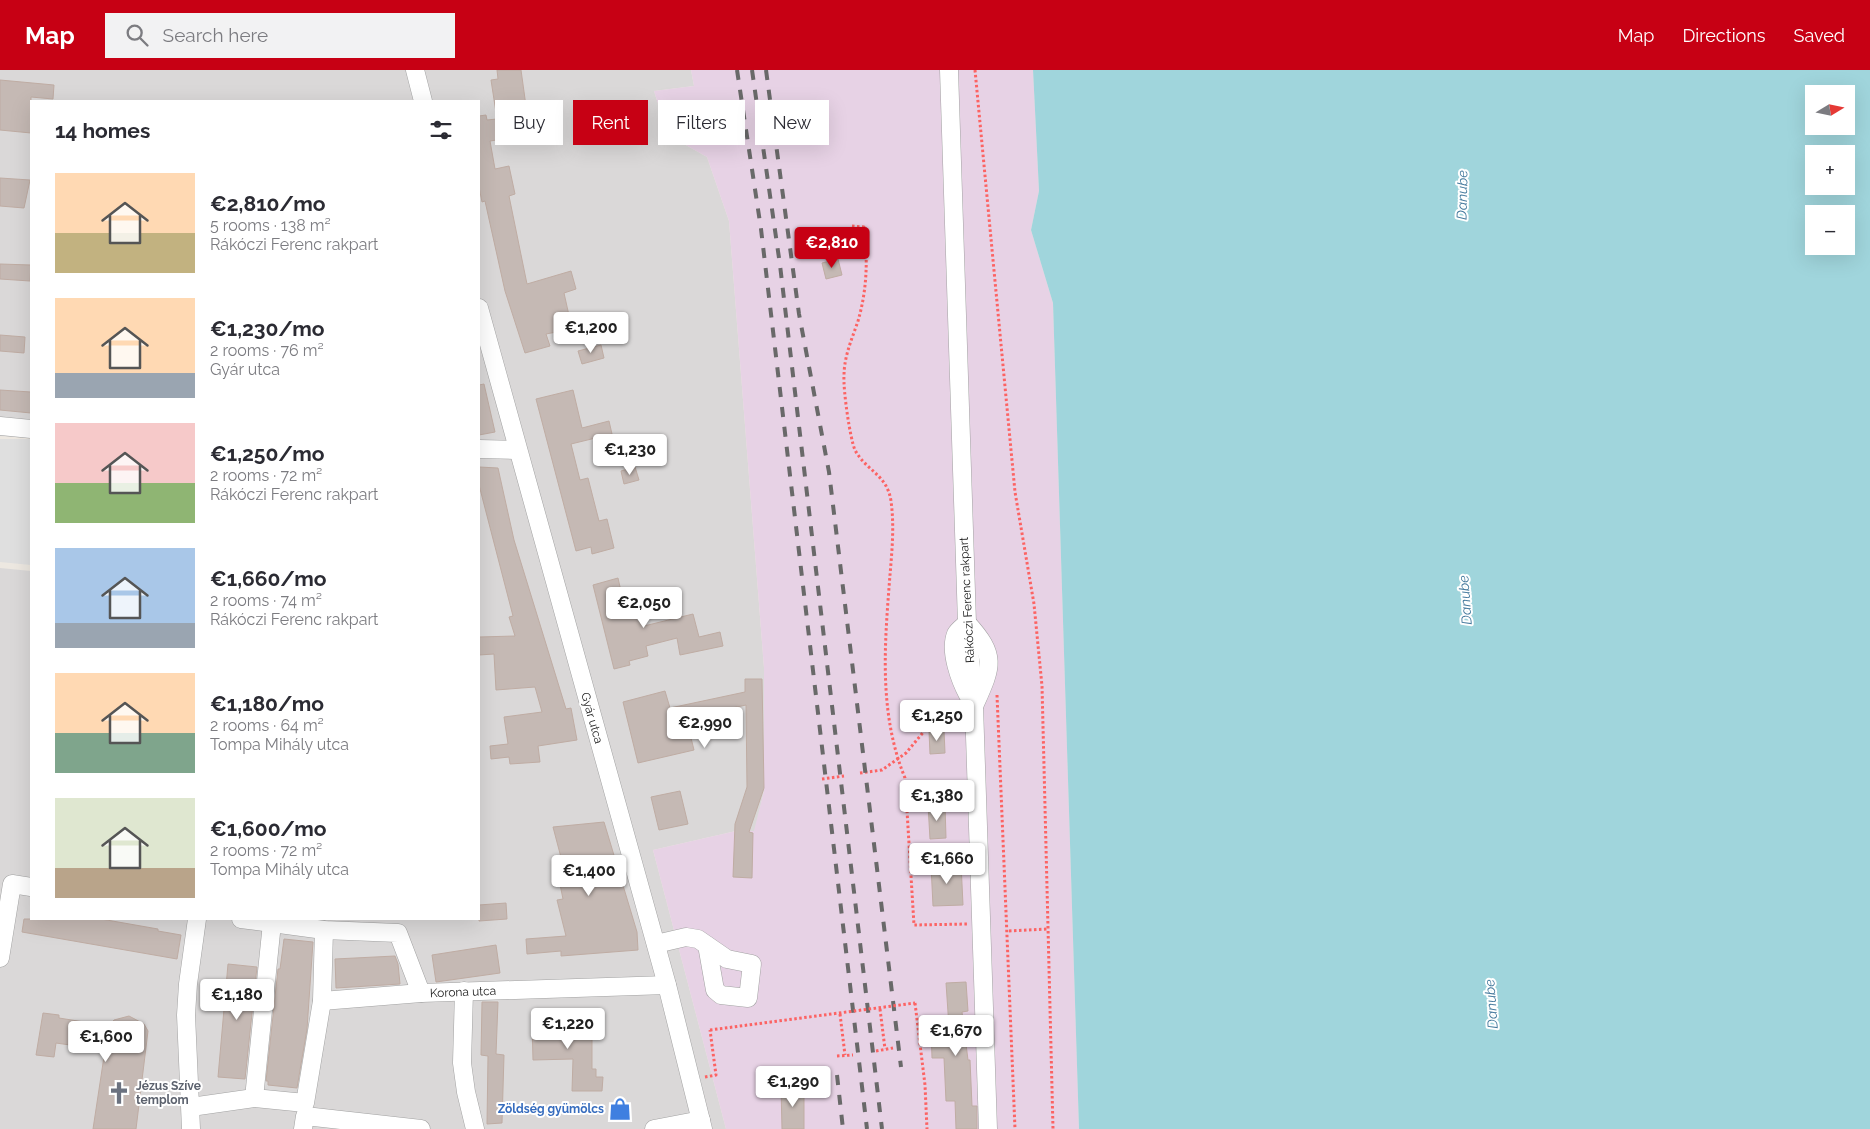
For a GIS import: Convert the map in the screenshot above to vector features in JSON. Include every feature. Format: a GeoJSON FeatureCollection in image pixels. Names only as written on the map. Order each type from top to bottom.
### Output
{"type":"FeatureCollection","features":[{"type":"Feature","properties":{"kind":"street"},"geometry":{"type":"LineString","coordinates":[[415,70],[424,100]]}},
{"type":"Feature","properties":{"kind":"street","name":"Rákóczi Ferenc rakpart"},"geometry":{"type":"LineString","coordinates":[[949,70],[967,623],[974,706],[983,924],[988,1129]]}},
{"type":"Feature","properties":{"kind":"street","name":"Gyár utca"},"geometry":{"type":"LineString","coordinates":[[480,312],[656,944],[702,1125]]}},
{"type":"Feature","properties":{"kind":"street"},"geometry":{"type":"LineString","coordinates":[[0,426],[30,429]]}},
{"type":"Feature","properties":{"kind":"street"},"geometry":{"type":"LineString","coordinates":[[480,449],[517,450]]}},
{"type":"Feature","properties":{"kind":"street"},"geometry":{"type":"LineString","coordinates":[[0,953],[12,884],[30,887]]}},
{"type":"Feature","properties":{"kind":"street"},"geometry":{"type":"LineString","coordinates":[[192,1129],[186,1015],[188,984],[197,920]]}},
{"type":"Feature","properties":{"kind":"street","name":"Korona utca"},"geometry":{"type":"LineString","coordinates":[[249,920],[324,930],[396,926],[421,993],[667,985]]}},
{"type":"Feature","properties":{"kind":"street"},"geometry":{"type":"LineString","coordinates":[[254,1098],[272,923]]}},
{"type":"Feature","properties":{"kind":"street"},"geometry":{"type":"LineString","coordinates":[[304,1116],[322,1001],[324,930]]}},
{"type":"Feature","properties":{"kind":"street"},"geometry":{"type":"LineString","coordinates":[[656,944],[686,937],[698,938],[707,945]]}},
{"type":"Feature","properties":{"kind":"street"},"geometry":{"type":"LineString","coordinates":[[464,991],[462,1063],[466,1092],[475,1129]]}},
{"type":"Feature","properties":{"kind":"street"},"geometry":{"type":"LineString","coordinates":[[322,1001],[421,993]]}},
{"type":"Feature","properties":{"kind":"street"},"geometry":{"type":"LineString","coordinates":[[191,1107],[254,1098],[304,1116],[421,1129]]}},
{"type":"Feature","properties":{"kind":"street"},"geometry":{"type":"LineString","coordinates":[[654,1129],[702,1125]]}},
{"type":"Feature","properties":{"kind":"path"},"geometry":{"type":"LineString","coordinates":[[976,70],[1015,492],[1034,604],[1042,686],[1047,928],[1054,1129]]}},
{"type":"Feature","properties":{"kind":"path"},"geometry":{"type":"LineString","coordinates":[[852,226],[864,228],[867,273],[858,321],[845,360],[844,377],[854,449],[862,461],[881,476],[887,485],[891,498],[893,539],[884,669],[897,759],[905,778],[914,925],[983,924]]}},
{"type":"Feature","properties":{"kind":"path"},"geometry":{"type":"LineString","coordinates":[[997,688],[1009,931],[1015,1129]]}},
{"type":"Feature","properties":{"kind":"path"},"geometry":{"type":"LineString","coordinates":[[860,773],[882,770],[906,753],[926,730],[974,706]]}},
{"type":"Feature","properties":{"kind":"path"},"geometry":{"type":"LineString","coordinates":[[822,779],[844,776]]}},
{"type":"Feature","properties":{"kind":"path"},"geometry":{"type":"LineString","coordinates":[[1009,931],[1047,928]]}},
{"type":"Feature","properties":{"kind":"path"},"geometry":{"type":"LineString","coordinates":[[716,1075],[710,1030],[915,1003],[925,1085],[927,1129]]}},
{"type":"Feature","properties":{"kind":"path"},"geometry":{"type":"LineString","coordinates":[[880,1008],[885,1049]]}},
{"type":"Feature","properties":{"kind":"path"},"geometry":{"type":"LineString","coordinates":[[840,1014],[845,1055]]}},
{"type":"Feature","properties":{"kind":"path"},"geometry":{"type":"LineString","coordinates":[[918,1024],[968,1023]]}},
{"type":"Feature","properties":{"kind":"path"},"geometry":{"type":"LineString","coordinates":[[876,1051],[893,1048]]}},
{"type":"Feature","properties":{"kind":"path"},"geometry":{"type":"LineString","coordinates":[[837,1056],[853,1055]]}},
{"type":"Feature","properties":{"kind":"shaded area"},"geometry":{"type":"Polygon","coordinates":[[[0,70],[691,70],[694,86],[654,91],[658,104],[658,145],[686,145],[707,157],[729,221],[764,668],[764,791],[755,831],[736,831],[653,850],[726,1129],[0,1129],[0,568],[30,571],[30,920],[480,920],[480,100],[30,100],[30,438],[0,436],[0,70]]]}},
{"type":"Feature","properties":{"kind":"shaded area"},"geometry":{"type":"Polygon","coordinates":[[[691,70],[1033,70],[1039,191],[1031,230],[1053,303],[1079,1129],[726,1129],[653,850],[736,831],[754,831],[764,791],[764,668],[729,221],[707,157],[686,145],[745,145],[745,100],[658,100],[658,104],[654,91],[694,86],[691,70]]]}},
{"type":"Feature","properties":{"kind":"shaded area"},"geometry":{"type":"Polygon","coordinates":[[[0,439],[30,439],[30,565],[0,562],[0,439]]]}},
{"type":"Feature","properties":{"kind":"water","name":"Danube"},"geometry":{"type":"Polygon","coordinates":[[[1033,70],[1870,70],[1870,1129],[1079,1129],[1053,303],[1031,230],[1039,191],[1033,70]]]}},
{"type":"Feature","properties":{"kind":"building"},"geometry":{"type":"Polygon","coordinates":[[[497,70],[521,70],[525,100],[495,100],[495,106],[491,80],[498,79],[497,70]]]}},
{"type":"Feature","properties":{"kind":"building"},"geometry":{"type":"Polygon","coordinates":[[[0,80],[54,85],[53,99],[31,97],[30,133],[0,130],[0,80]]]}},
{"type":"Feature","properties":{"kind":"building"},"geometry":{"type":"Polygon","coordinates":[[[486,115],[487,120],[495,119],[495,140],[490,141],[495,169],[509,166],[515,194],[509,196],[527,284],[571,271],[576,289],[564,293],[572,329],[546,334],[550,346],[525,353],[505,291],[485,201],[482,202],[480,192],[480,116],[486,115]]]}},
{"type":"Feature","properties":{"kind":"building"},"geometry":{"type":"Polygon","coordinates":[[[0,178],[30,180],[24,208],[0,206],[0,178]]]}},
{"type":"Feature","properties":{"kind":"building"},"geometry":{"type":"Polygon","coordinates":[[[838,259],[842,275],[826,279],[822,263],[838,259]]]}},
{"type":"Feature","properties":{"kind":"building"},"geometry":{"type":"Polygon","coordinates":[[[0,264],[30,265],[30,281],[0,279],[0,264]]]}},
{"type":"Feature","properties":{"kind":"building"},"geometry":{"type":"Polygon","coordinates":[[[0,335],[25,337],[24,353],[0,351],[0,335]]]}},
{"type":"Feature","properties":{"kind":"building"},"geometry":{"type":"Polygon","coordinates":[[[601,345],[604,358],[582,364],[578,351],[601,345]]]}},
{"type":"Feature","properties":{"kind":"building"},"geometry":{"type":"Polygon","coordinates":[[[484,384],[495,432],[480,435],[480,385],[484,384]]]}},
{"type":"Feature","properties":{"kind":"building"},"geometry":{"type":"Polygon","coordinates":[[[0,390],[30,392],[30,413],[0,410],[0,390]]]}},
{"type":"Feature","properties":{"kind":"building"},"geometry":{"type":"Polygon","coordinates":[[[573,390],[582,428],[609,421],[612,434],[571,444],[580,480],[588,478],[599,521],[607,519],[614,548],[592,554],[591,547],[576,551],[536,399],[573,390]]]}},
{"type":"Feature","properties":{"kind":"building"},"geometry":{"type":"Polygon","coordinates":[[[480,467],[498,468],[514,540],[566,709],[571,708],[577,740],[538,746],[540,762],[510,764],[509,757],[491,759],[490,746],[508,744],[504,717],[542,712],[535,687],[496,690],[494,654],[480,655],[480,637],[515,636],[509,617],[513,616],[480,489],[480,467]]]}},
{"type":"Feature","properties":{"kind":"building"},"geometry":{"type":"Polygon","coordinates":[[[635,467],[639,480],[624,484],[621,471],[635,467]]]}},
{"type":"Feature","properties":{"kind":"building"},"geometry":{"type":"Polygon","coordinates":[[[618,578],[625,609],[639,605],[644,626],[693,614],[699,637],[720,632],[723,646],[680,655],[677,638],[646,646],[648,656],[629,661],[630,665],[614,669],[593,585],[618,578]]]}},
{"type":"Feature","properties":{"kind":"building"},"geometry":{"type":"Polygon","coordinates":[[[745,679],[762,679],[764,788],[749,832],[753,833],[752,878],[733,877],[735,824],[747,787],[746,705],[686,718],[694,750],[638,763],[623,702],[665,691],[670,708],[745,692],[745,679]]]}},
{"type":"Feature","properties":{"kind":"building"},"geometry":{"type":"Polygon","coordinates":[[[944,730],[945,753],[930,754],[929,731],[944,730]]]}},
{"type":"Feature","properties":{"kind":"building"},"geometry":{"type":"Polygon","coordinates":[[[680,791],[688,824],[659,830],[651,797],[680,791]]]}},
{"type":"Feature","properties":{"kind":"building"},"geometry":{"type":"Polygon","coordinates":[[[928,805],[945,805],[946,838],[930,839],[928,805]]]}},
{"type":"Feature","properties":{"kind":"building"},"geometry":{"type":"Polygon","coordinates":[[[604,822],[637,932],[638,950],[561,956],[561,951],[527,954],[526,939],[566,936],[557,900],[563,899],[556,865],[563,865],[553,827],[604,822]]]}},
{"type":"Feature","properties":{"kind":"building"},"geometry":{"type":"Polygon","coordinates":[[[961,863],[963,905],[933,906],[931,865],[961,863]]]}},
{"type":"Feature","properties":{"kind":"building"},"geometry":{"type":"Polygon","coordinates":[[[506,903],[507,919],[479,921],[480,905],[506,903]]]}},
{"type":"Feature","properties":{"kind":"building"},"geometry":{"type":"Polygon","coordinates":[[[24,919],[107,920],[181,935],[177,959],[22,932],[24,919]]]}},
{"type":"Feature","properties":{"kind":"building"},"geometry":{"type":"Polygon","coordinates":[[[284,939],[313,942],[307,1029],[297,1088],[268,1085],[268,1081],[266,1081],[278,969],[280,969],[284,939]]]}},
{"type":"Feature","properties":{"kind":"building"},"geometry":{"type":"Polygon","coordinates":[[[496,945],[500,973],[436,982],[432,955],[496,945]]]}},
{"type":"Feature","properties":{"kind":"building"},"geometry":{"type":"Polygon","coordinates":[[[395,956],[398,964],[400,984],[336,988],[335,959],[395,956]]]}},
{"type":"Feature","properties":{"kind":"building"},"geometry":{"type":"Polygon","coordinates":[[[228,964],[257,967],[245,1079],[218,1077],[228,964]]]}},
{"type":"Feature","properties":{"kind":"building"},"geometry":{"type":"Polygon","coordinates":[[[966,982],[968,1011],[962,1012],[968,1060],[970,1060],[972,1106],[977,1106],[977,1129],[956,1129],[955,1101],[946,1101],[944,1058],[932,1058],[931,1028],[949,1027],[946,983],[966,982]]]}},
{"type":"Feature","properties":{"kind":"building"},"geometry":{"type":"Polygon","coordinates":[[[482,1002],[498,1002],[496,1054],[504,1055],[502,1123],[487,1124],[488,1056],[481,1055],[482,1002]]]}},
{"type":"Feature","properties":{"kind":"building","name":"Jézus Szíve templom"},"geometry":{"type":"Polygon","coordinates":[[[43,1013],[59,1015],[59,1018],[109,1026],[114,1020],[129,1016],[144,1024],[148,1031],[136,1129],[93,1129],[105,1050],[56,1043],[54,1057],[36,1055],[43,1013]]]}},
{"type":"Feature","properties":{"kind":"building"},"geometry":{"type":"Polygon","coordinates":[[[532,1022],[592,1022],[592,1069],[596,1069],[596,1077],[603,1077],[602,1091],[572,1091],[573,1059],[533,1060],[532,1022]]]}},
{"type":"Feature","properties":{"kind":"building"},"geometry":{"type":"Polygon","coordinates":[[[804,1086],[804,1129],[782,1129],[781,1087],[804,1086]]]}},
{"type":"Feature","properties":{"kind":"railway"},"geometry":{"type":"LineString","coordinates":[[737,70],[761,229],[867,1129]]}},
{"type":"Feature","properties":{"kind":"railway"},"geometry":{"type":"LineString","coordinates":[[752,70],[780,265],[882,1129]]}},
{"type":"Feature","properties":{"kind":"railway"},"geometry":{"type":"LineString","coordinates":[[766,70],[799,314],[829,472],[901,1067]]}},
{"type":"Feature","properties":{"kind":"railway"},"geometry":{"type":"LineString","coordinates":[[837,1075],[843,1129]]}},
{"type":"Feature","properties":{"kind":"place","name":"Jézus Szíve templom"},"geometry":{"type":"Point","coordinates":[119,1093]}},
{"type":"Feature","properties":{"kind":"place","name":"Zöldség gyümölcs"},"geometry":{"type":"Point","coordinates":[620,1109]}}]}
